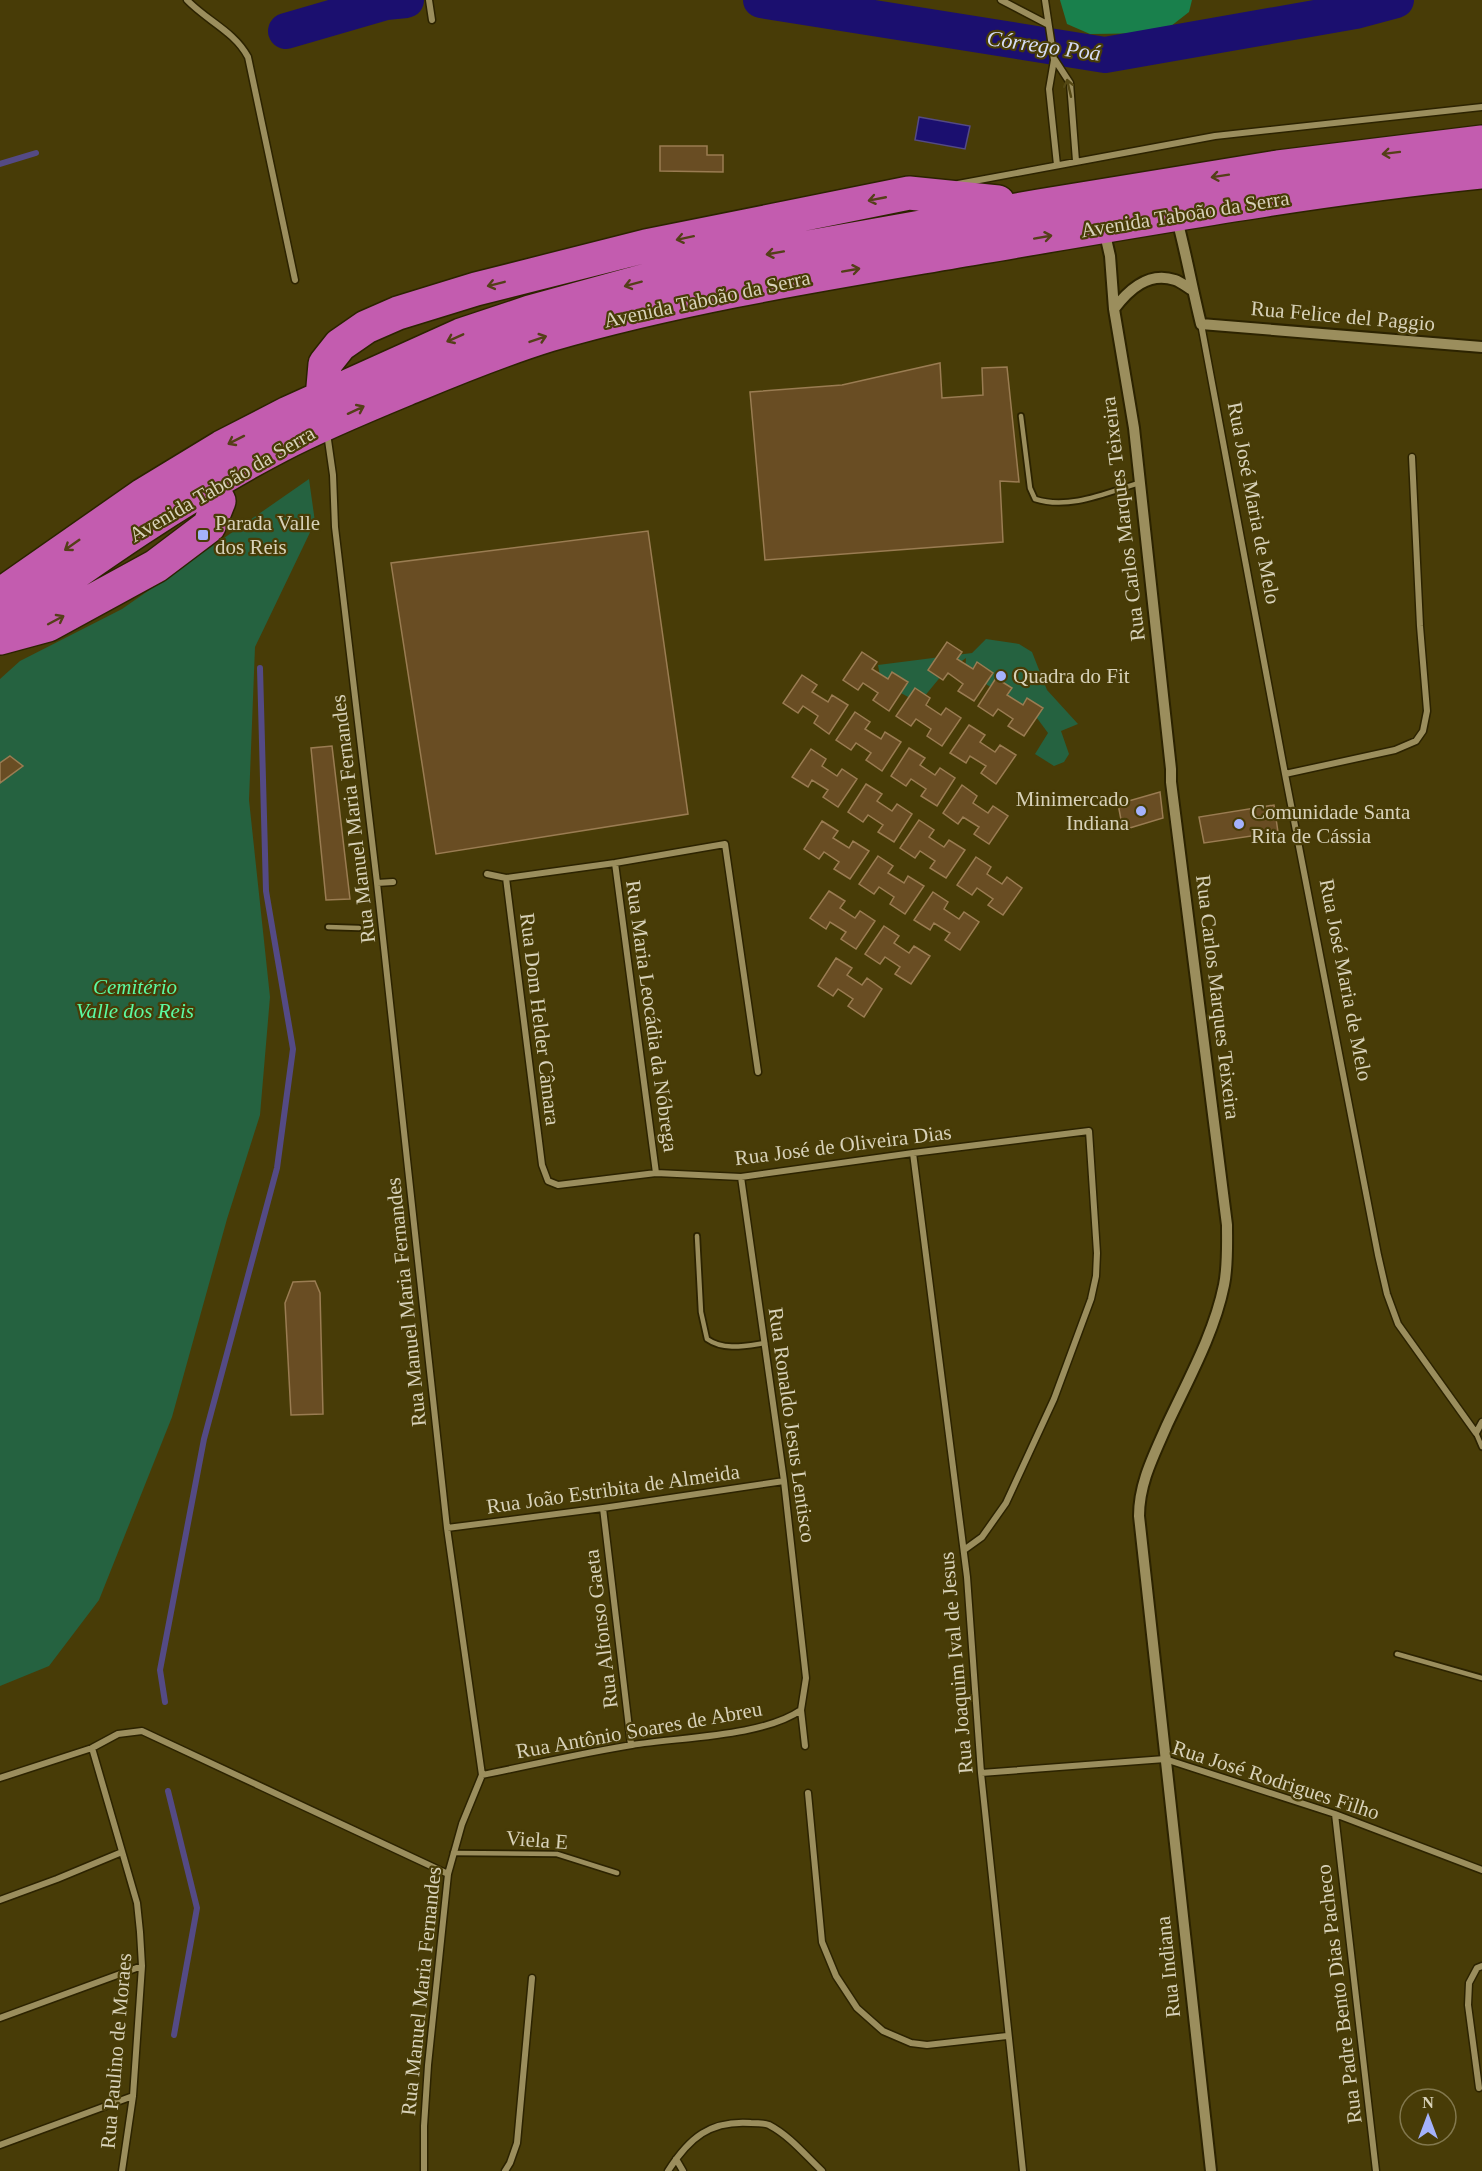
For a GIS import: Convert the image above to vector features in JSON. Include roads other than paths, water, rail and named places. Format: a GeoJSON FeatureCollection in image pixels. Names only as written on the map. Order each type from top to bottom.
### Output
{"type":"FeatureCollection","features":[{"type":"Feature","properties":{"kind":"highway","name":"Avenida Taboão da Serra"},"geometry":{"type":"LineString","coordinates":[[0,595],[143,495],[279,446],[324,411],[461,335],[530,312],[690,268],[1039,206],[1278,167],[1482,142]]}},
{"type":"Feature","properties":{"kind":"highway","name":"Avenida Taboão da Serra"},"geometry":{"type":"LineString","coordinates":[[0,626],[288,413],[324,411],[369,404],[451,370],[545,336],[734,290],[1175,214],[1482,172]]}},
{"type":"Feature","properties":{"kind":"highway"},"geometry":{"type":"LineString","coordinates":[[324,411],[325,364],[340,345],[366,327],[398,313],[476,289],[646,246],[920,191],[1039,206]]}},
{"type":"Feature","properties":{"kind":"highway"},"geometry":{"type":"LineString","coordinates":[[0,638],[48,625],[156,566],[209,526],[219,501],[204,473]]}},
{"type":"Feature","properties":{"kind":"street"},"geometry":{"type":"LineString","coordinates":[[187,0],[200,13],[226,29],[242,45],[248,57],[295,280]]}},
{"type":"Feature","properties":{"kind":"street"},"geometry":{"type":"LineString","coordinates":[[429,0],[432,20]]}},
{"type":"Feature","properties":{"kind":"street"},"geometry":{"type":"LineString","coordinates":[[1001,0],[1047,24]]}},
{"type":"Feature","properties":{"kind":"street"},"geometry":{"type":"LineString","coordinates":[[1045,0],[1054,60],[1049,89],[1057,165]]}},
{"type":"Feature","properties":{"kind":"street"},"geometry":{"type":"LineString","coordinates":[[1054,60],[1070,83],[1076,161]]}},
{"type":"Feature","properties":{"kind":"street"},"geometry":{"type":"LineString","coordinates":[[954,184],[1215,136],[1482,106]]}},
{"type":"Feature","properties":{"kind":"street","name":"Rua José Maria de Melo"},"geometry":{"type":"LineString","coordinates":[[1175,214],[1186,251],[1192,290],[1201,324],[1378,1255],[1398,1324],[1476,1433]]}},
{"type":"Feature","properties":{"kind":"street","name":"Rua Carlos Marques Teixeira"},"geometry":{"type":"LineString","coordinates":[[1103,227],[1110,256],[1114,309],[1134,428],[1172,769],[1171,782],[1227,1242],[1224,1283],[1215,1318],[1147,1470],[1139,1500],[1165,1759]]}},
{"type":"Feature","properties":{"kind":"street"},"geometry":{"type":"LineString","coordinates":[[1114,309],[1128,291],[1144,281],[1175,280],[1192,290]]}},
{"type":"Feature","properties":{"kind":"street","name":"Rua Felice del Paggio"},"geometry":{"type":"LineString","coordinates":[[1201,324],[1482,347]]}},
{"type":"Feature","properties":{"kind":"street","name":"Rua Manuel Maria Fernandes"},"geometry":{"type":"LineString","coordinates":[[324,411],[333,476],[335,527],[377,882],[447,1528],[482,1774],[462,1824],[448,1874],[428,2065],[424,2171]]}},
{"type":"Feature","properties":{"kind":"street"},"geometry":{"type":"LineString","coordinates":[[1285,774],[1395,750],[1416,741],[1423,731],[1427,711],[1420,626],[1412,457]]}},
{"type":"Feature","properties":{"kind":"street"},"geometry":{"type":"LineString","coordinates":[[487,873],[506,878],[615,863],[725,844],[758,1072]]}},
{"type":"Feature","properties":{"kind":"street","name":"Rua Maria Leocádia da Nóbrega"},"geometry":{"type":"LineString","coordinates":[[615,863],[656,1173]]}},
{"type":"Feature","properties":{"kind":"street","name":"Rua Dom Helder Câmara"},"geometry":{"type":"LineString","coordinates":[[506,878],[542,1165]]}},
{"type":"Feature","properties":{"kind":"street"},"geometry":{"type":"LineString","coordinates":[[377,882],[393,882]]}},
{"type":"Feature","properties":{"kind":"street","name":"Rua José de Oliveira Dias"},"geometry":{"type":"LineString","coordinates":[[542,1165],[548,1181],[558,1185],[656,1173],[741,1177],[1089,1131],[1097,1252],[1096,1276],[1091,1299],[1054,1399],[1006,1503],[982,1537],[964,1550]]}},
{"type":"Feature","properties":{"kind":"street","name":"Rua Joaquim Ival de Jesus"},"geometry":{"type":"LineString","coordinates":[[913,1153],[964,1550],[981,1773],[1023,2171]]}},
{"type":"Feature","properties":{"kind":"street","name":"Rua Ronaldo Jesus Lentisco"},"geometry":{"type":"LineString","coordinates":[[741,1177],[784,1481],[806,1678],[801,1710]]}},
{"type":"Feature","properties":{"kind":"street"},"geometry":{"type":"LineString","coordinates":[[1476,1433],[1482,1422]]}},
{"type":"Feature","properties":{"kind":"street","name":"Rua João Estribita de Almeida"},"geometry":{"type":"LineString","coordinates":[[447,1528],[784,1481]]}},
{"type":"Feature","properties":{"kind":"street","name":"Rua Alfonso Gaeta"},"geometry":{"type":"LineString","coordinates":[[603,1508],[631,1745]]}},
{"type":"Feature","properties":{"kind":"street"},"geometry":{"type":"LineString","coordinates":[[801,1710],[805,1746]]}},
{"type":"Feature","properties":{"kind":"street","name":"Rua Antônio Soares de Abreu"},"geometry":{"type":"LineString","coordinates":[[482,1774],[631,1745],[755,1729],[788,1720],[801,1710]]}},
{"type":"Feature","properties":{"kind":"street"},"geometry":{"type":"LineString","coordinates":[[0,1778],[92,1748],[118,1734],[142,1731],[448,1874]]}},
{"type":"Feature","properties":{"kind":"street","name":"Rua Paulino de Moraes"},"geometry":{"type":"LineString","coordinates":[[92,1748],[136,1903],[142,1966],[133,2096],[122,2171]]}},
{"type":"Feature","properties":{"kind":"street","name":"Rua José Rodrigues Filho"},"geometry":{"type":"LineString","coordinates":[[981,1773],[1165,1759],[1335,1814],[1482,1870]]}},
{"type":"Feature","properties":{"kind":"street","name":"Rua Indiana"},"geometry":{"type":"LineString","coordinates":[[1165,1759],[1211,2171]]}},
{"type":"Feature","properties":{"kind":"street"},"geometry":{"type":"LineString","coordinates":[[808,1794],[822,1942],[836,1976],[857,2008],[883,2031],[910,2043],[927,2045],[1007,2036]]}},
{"type":"Feature","properties":{"kind":"street","name":"Rua Padre Bento Dias Pacheco"},"geometry":{"type":"LineString","coordinates":[[1335,1814],[1376,2171]]}},
{"type":"Feature","properties":{"kind":"street"},"geometry":{"type":"LineString","coordinates":[[0,1900],[122,1852]]}},
{"type":"Feature","properties":{"kind":"street"},"geometry":{"type":"LineString","coordinates":[[0,2018],[142,1966]]}},
{"type":"Feature","properties":{"kind":"street"},"geometry":{"type":"LineString","coordinates":[[1479,2088],[1468,2005],[1468,1983],[1477,1968],[1482,1966]]}},
{"type":"Feature","properties":{"kind":"street"},"geometry":{"type":"LineString","coordinates":[[505,2171],[516,2143],[532,1978]]}},
{"type":"Feature","properties":{"kind":"street"},"geometry":{"type":"LineString","coordinates":[[0,2145],[133,2096]]}},
{"type":"Feature","properties":{"kind":"street"},"geometry":{"type":"LineString","coordinates":[[668,2171],[702,2131],[723,2124],[767,2124],[789,2139],[822,2171]]}},
{"type":"Feature","properties":{"kind":"street"},"geometry":{"type":"LineString","coordinates":[[676,2159],[683,2171]]}},
{"type":"Feature","properties":{"kind":"lane"},"geometry":{"type":"LineString","coordinates":[[1021,416],[1030,489],[1035,500],[1062,504],[1140,482]]}},
{"type":"Feature","properties":{"kind":"lane"},"geometry":{"type":"LineString","coordinates":[[328,927],[359,928]]}},
{"type":"Feature","properties":{"kind":"lane"},"geometry":{"type":"LineString","coordinates":[[697,1236],[701,1311],[707,1339],[717,1346],[738,1347],[765,1343]]}},
{"type":"Feature","properties":{"kind":"lane","name":"Rua José Maria de Melo"},"geometry":{"type":"LineString","coordinates":[[1476,1433],[1482,1447]]}},
{"type":"Feature","properties":{"kind":"lane"},"geometry":{"type":"LineString","coordinates":[[1397,1654],[1482,1678]]}},
{"type":"Feature","properties":{"kind":"lane","name":"Viela E"},"geometry":{"type":"LineString","coordinates":[[453,1853],[557,1854],[616,1873]]}},
{"type":"Feature","properties":{"kind":"waterway","name":"Córrego Poá"},"geometry":{"type":"LineString","coordinates":[[286,31],[386,2],[406,0]]}},
{"type":"Feature","properties":{"kind":"waterway","name":"Córrego Poá"},"geometry":{"type":"LineString","coordinates":[[761,0],[1105,55],[1355,11],[1396,0]]}},
{"type":"Feature","properties":{"kind":"waterway"},"geometry":{"type":"LineString","coordinates":[[0,164],[36,153]]}},
{"type":"Feature","properties":{"kind":"waterway"},"geometry":{"type":"LineString","coordinates":[[165,1702],[160,1670],[204,1439],[277,1168],[293,1049],[266,891],[260,668]]}},
{"type":"Feature","properties":{"kind":"waterway"},"geometry":{"type":"LineString","coordinates":[[168,1791],[197,1908],[174,2035]]}},
{"type":"Feature","properties":{"kind":"place","name":"Parada Valle dos Reis"},"geometry":{"type":"Point","coordinates":[203,535]}},
{"type":"Feature","properties":{"kind":"place","name":"Quadra do Fit"},"geometry":{"type":"Point","coordinates":[1001,676]}},
{"type":"Feature","properties":{"kind":"place","name":"Minimercado Indiana"},"geometry":{"type":"Point","coordinates":[1141,811]}},
{"type":"Feature","properties":{"kind":"place","name":"Comunidade Santa Rita de Cássia"},"geometry":{"type":"Point","coordinates":[1239,824]}},
{"type":"Feature","properties":{"kind":"park label","name":"Cemitério Valle dos Reis"},"geometry":{"type":"Point","coordinates":[135,999]}}]}
